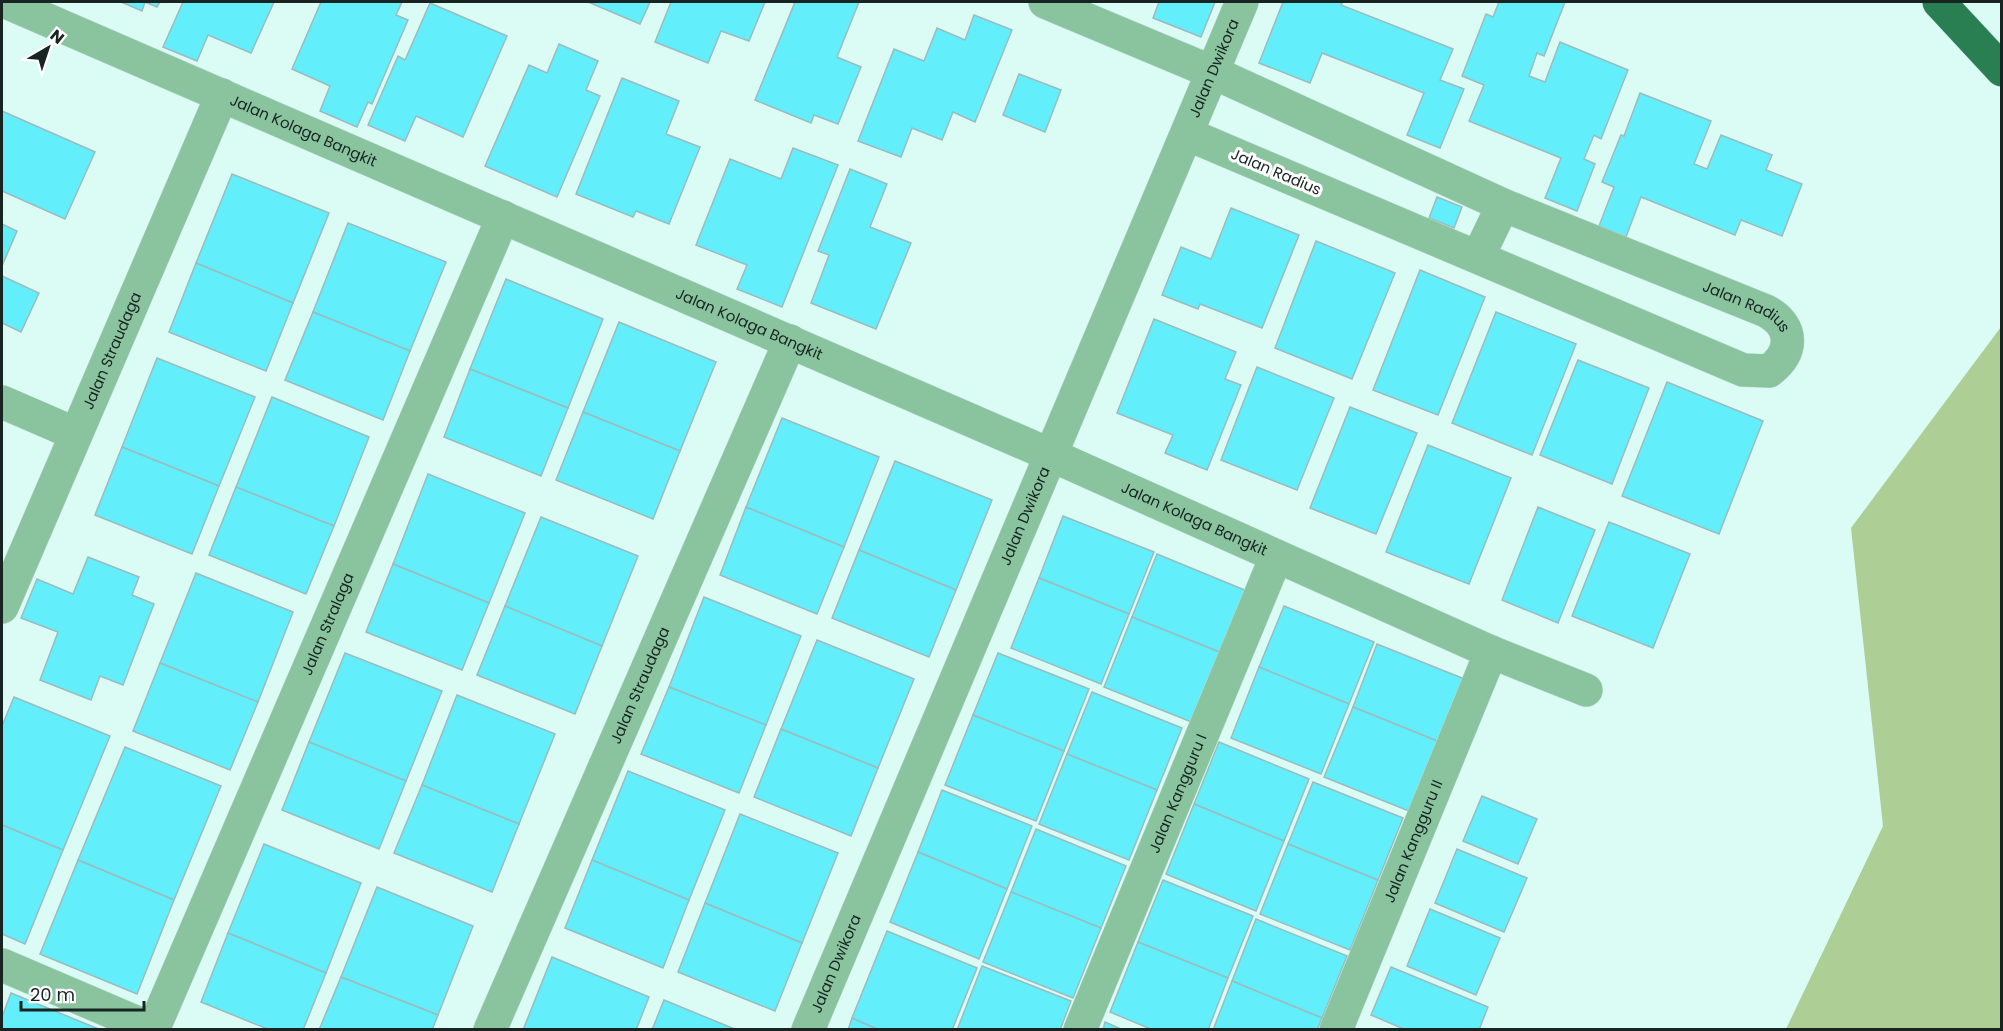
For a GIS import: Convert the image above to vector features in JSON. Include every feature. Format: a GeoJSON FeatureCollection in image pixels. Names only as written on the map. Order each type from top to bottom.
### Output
{"type":"FeatureCollection","features":[{"type":"Feature","properties":{"kind":"highway"},"geometry":{"type":"LineString","coordinates":[[1939,2],[2001,70]]}},
{"type":"Feature","properties":{"kind":"street","name":"Jalan Kolaga Bangkit"},"geometry":{"type":"LineString","coordinates":[[6,2],[1051,454],[1491,652],[1586,690]]}},
{"type":"Feature","properties":{"kind":"street","name":"Jalan Radius"},"geometry":{"type":"LineString","coordinates":[[1045,2],[1212,72],[1503,206],[1775,316],[1782,323],[1787,334],[1788,342],[1784,356],[1769,370],[1760,372],[1743,370],[1187,134]]}},
{"type":"Feature","properties":{"kind":"street","name":"Jalan Dwikora"},"geometry":{"type":"LineString","coordinates":[[808,1029],[1242,2]]}},
{"type":"Feature","properties":{"kind":"street","name":"Jalan Straudaga"},"geometry":{"type":"LineString","coordinates":[[2,607],[222,95]]}},
{"type":"Feature","properties":{"kind":"street"},"geometry":{"type":"LineString","coordinates":[[1478,258],[1503,206]]}},
{"type":"Feature","properties":{"kind":"street","name":"Jalan Stralaga"},"geometry":{"type":"LineString","coordinates":[[154,1029],[503,217]]}},
{"type":"Feature","properties":{"kind":"street","name":"Jalan Straudaga"},"geometry":{"type":"LineString","coordinates":[[490,1029],[790,341]]}},
{"type":"Feature","properties":{"kind":"street"},"geometry":{"type":"LineString","coordinates":[[2,402],[76,434]]}},
{"type":"Feature","properties":{"kind":"street","name":"Jalan Kangguru I"},"geometry":{"type":"LineString","coordinates":[[1080,1029],[1276,557]]}},
{"type":"Feature","properties":{"kind":"street","name":"Jalan Kangguru II"},"geometry":{"type":"LineString","coordinates":[[1336,1029],[1491,652]]}},
{"type":"Feature","properties":{"kind":"street"},"geometry":{"type":"LineString","coordinates":[[2,965],[154,1029]]}},
{"type":"Feature","properties":{"kind":"green space"},"geometry":{"type":"Polygon","coordinates":[[[2001,327],[2001,1029],[1786,1029],[1883,826],[1851,528],[2001,327]]]}},
{"type":"Feature","properties":{"kind":"building"},"geometry":{"type":"Polygon","coordinates":[[[121,2],[145,2],[142,11],[121,2]]]}},
{"type":"Feature","properties":{"kind":"building"},"geometry":{"type":"Polygon","coordinates":[[[145,2],[160,2],[157,7],[145,2]]]}},
{"type":"Feature","properties":{"kind":"building"},"geometry":{"type":"Polygon","coordinates":[[[183,2],[274,2],[251,53],[208,35],[197,61],[163,47],[183,2]]]}},
{"type":"Feature","properties":{"kind":"building"},"geometry":{"type":"Polygon","coordinates":[[[321,2],[402,2],[396,15],[408,20],[372,104],[368,102],[357,127],[320,111],[330,86],[292,69],[321,2]]]}},
{"type":"Feature","properties":{"kind":"building"},"geometry":{"type":"Polygon","coordinates":[[[588,2],[650,2],[640,24],[588,2]]]}},
{"type":"Feature","properties":{"kind":"building"},"geometry":{"type":"Polygon","coordinates":[[[671,2],[765,2],[749,41],[721,31],[708,63],[655,42],[671,2]]]}},
{"type":"Feature","properties":{"kind":"building"},"geometry":{"type":"Polygon","coordinates":[[[795,2],[859,2],[837,57],[861,67],[838,124],[814,115],[811,123],[755,100],[795,2]]]}},
{"type":"Feature","properties":{"kind":"building"},"geometry":{"type":"Polygon","coordinates":[[[1159,2],[1215,2],[1201,37],[1153,18],[1159,2]]]}},
{"type":"Feature","properties":{"kind":"building"},"geometry":{"type":"Polygon","coordinates":[[[1283,2],[1343,2],[1341,5],[1453,49],[1440,80],[1464,89],[1440,148],[1407,135],[1424,93],[1322,53],[1310,83],[1259,63],[1283,2]]]}},
{"type":"Feature","properties":{"kind":"building"},"geometry":{"type":"Polygon","coordinates":[[[1499,2],[1565,2],[1544,56],[1537,53],[1529,76],[1545,82],[1560,42],[1628,70],[1601,139],[1594,135],[1584,159],[1595,164],[1577,211],[1545,198],[1561,158],[1469,121],[1484,85],[1462,76],[1486,14],[1493,17],[1499,2]]]}},
{"type":"Feature","properties":{"kind":"building"},"geometry":{"type":"Polygon","coordinates":[[[430,3],[507,36],[463,137],[416,116],[405,141],[368,125],[398,56],[405,60],[430,3]]]}},
{"type":"Feature","properties":{"kind":"building"},"geometry":{"type":"Polygon","coordinates":[[[974,15],[1012,30],[975,122],[953,112],[942,140],[912,128],[901,157],[858,141],[894,49],[924,61],[937,28],[965,40],[974,15]]]}},
{"type":"Feature","properties":{"kind":"building"},"geometry":{"type":"Polygon","coordinates":[[[559,44],[598,61],[586,90],[600,96],[557,197],[485,166],[529,65],[547,73],[559,44]]]}},
{"type":"Feature","properties":{"kind":"building"},"geometry":{"type":"Polygon","coordinates":[[[1019,74],[1061,90],[1045,132],[1003,115],[1019,74]]]}},
{"type":"Feature","properties":{"kind":"building"},"geometry":{"type":"Polygon","coordinates":[[[622,78],[679,101],[666,134],[700,147],[669,224],[636,211],[633,217],[576,194],[622,78]]]}},
{"type":"Feature","properties":{"kind":"building"},"geometry":{"type":"Polygon","coordinates":[[[1640,93],[1711,121],[1694,164],[1707,169],[1721,135],[1772,155],[1766,170],[1802,184],[1782,236],[1741,220],[1735,235],[1641,197],[1626,237],[1599,226],[1614,187],[1602,182],[1621,135],[1624,136],[1640,93]]]}},
{"type":"Feature","properties":{"kind":"building"},"geometry":{"type":"Polygon","coordinates":[[[2,111],[95,152],[65,219],[2,191],[2,111]]]}},
{"type":"Feature","properties":{"kind":"building"},"geometry":{"type":"Polygon","coordinates":[[[793,148],[838,165],[782,307],[737,289],[747,265],[696,245],[730,159],[781,179],[793,148]]]}},
{"type":"Feature","properties":{"kind":"building"},"geometry":{"type":"Polygon","coordinates":[[[850,169],[887,184],[870,227],[911,243],[876,329],[811,303],[829,255],[818,251],[850,169]]]}},
{"type":"Feature","properties":{"kind":"building"},"geometry":{"type":"Polygon","coordinates":[[[232,174],[329,213],[293,303],[196,263],[232,174]]]}},
{"type":"Feature","properties":{"kind":"building"},"geometry":{"type":"Polygon","coordinates":[[[1437,197],[1462,207],[1454,228],[1429,218],[1437,197]]]}},
{"type":"Feature","properties":{"kind":"building"},"geometry":{"type":"Polygon","coordinates":[[[1231,208],[1299,235],[1262,328],[1200,304],[1198,309],[1162,295],[1181,247],[1211,259],[1231,208]]]}},
{"type":"Feature","properties":{"kind":"building"},"geometry":{"type":"Polygon","coordinates":[[[348,223],[446,262],[410,351],[313,312],[348,223]]]}},
{"type":"Feature","properties":{"kind":"building"},"geometry":{"type":"Polygon","coordinates":[[[2,224],[17,231],[2,266],[2,224]]]}},
{"type":"Feature","properties":{"kind":"building"},"geometry":{"type":"Polygon","coordinates":[[[1316,241],[1395,273],[1352,379],[1275,348],[1316,241]]]}},
{"type":"Feature","properties":{"kind":"building"},"geometry":{"type":"Polygon","coordinates":[[[196,263],[293,303],[266,371],[169,332],[196,263]]]}},
{"type":"Feature","properties":{"kind":"building"},"geometry":{"type":"Polygon","coordinates":[[[1420,270],[1485,297],[1438,415],[1373,390],[1420,270]]]}},
{"type":"Feature","properties":{"kind":"building"},"geometry":{"type":"Polygon","coordinates":[[[2,276],[39,293],[21,332],[2,323],[2,276]]]}},
{"type":"Feature","properties":{"kind":"building"},"geometry":{"type":"Polygon","coordinates":[[[506,279],[603,319],[568,408],[470,369],[506,279]]]}},
{"type":"Feature","properties":{"kind":"building"},"geometry":{"type":"Polygon","coordinates":[[[313,312],[410,351],[383,420],[285,380],[313,312]]]}},
{"type":"Feature","properties":{"kind":"building"},"geometry":{"type":"Polygon","coordinates":[[[1496,312],[1576,344],[1532,455],[1452,423],[1496,312]]]}},
{"type":"Feature","properties":{"kind":"building"},"geometry":{"type":"Polygon","coordinates":[[[1154,319],[1236,352],[1225,379],[1241,385],[1207,470],[1165,453],[1173,435],[1117,413],[1154,319]]]}},
{"type":"Feature","properties":{"kind":"building"},"geometry":{"type":"Polygon","coordinates":[[[619,322],[716,362],[680,451],[583,412],[619,322]]]}},
{"type":"Feature","properties":{"kind":"building"},"geometry":{"type":"Polygon","coordinates":[[[157,358],[255,397],[219,486],[122,447],[157,358]]]}},
{"type":"Feature","properties":{"kind":"building"},"geometry":{"type":"Polygon","coordinates":[[[1578,360],[1649,388],[1612,484],[1540,455],[1578,360]]]}},
{"type":"Feature","properties":{"kind":"building"},"geometry":{"type":"Polygon","coordinates":[[[1257,367],[1334,398],[1297,490],[1221,460],[1257,367]]]}},
{"type":"Feature","properties":{"kind":"building"},"geometry":{"type":"Polygon","coordinates":[[[470,369],[568,408],[541,476],[444,437],[470,369]]]}},
{"type":"Feature","properties":{"kind":"building"},"geometry":{"type":"Polygon","coordinates":[[[1667,382],[1763,421],[1719,534],[1622,496],[1667,382]]]}},
{"type":"Feature","properties":{"kind":"building"},"geometry":{"type":"Polygon","coordinates":[[[272,397],[369,437],[334,526],[236,487],[272,397]]]}},
{"type":"Feature","properties":{"kind":"building"},"geometry":{"type":"Polygon","coordinates":[[[1350,407],[1417,433],[1376,534],[1310,508],[1350,407]]]}},
{"type":"Feature","properties":{"kind":"building"},"geometry":{"type":"Polygon","coordinates":[[[583,412],[680,451],[653,519],[556,480],[583,412]]]}},
{"type":"Feature","properties":{"kind":"building"},"geometry":{"type":"Polygon","coordinates":[[[782,418],[879,457],[844,547],[746,507],[782,418]]]}},
{"type":"Feature","properties":{"kind":"building"},"geometry":{"type":"Polygon","coordinates":[[[1428,445],[1511,478],[1469,584],[1386,552],[1428,445]]]}},
{"type":"Feature","properties":{"kind":"building"},"geometry":{"type":"Polygon","coordinates":[[[122,447],[219,486],[192,554],[95,515],[122,447]]]}},
{"type":"Feature","properties":{"kind":"building"},"geometry":{"type":"Polygon","coordinates":[[[895,461],[992,500],[956,590],[859,550],[895,461]]]}},
{"type":"Feature","properties":{"kind":"building"},"geometry":{"type":"Polygon","coordinates":[[[428,474],[525,513],[489,603],[393,564],[428,474]]]}},
{"type":"Feature","properties":{"kind":"building"},"geometry":{"type":"Polygon","coordinates":[[[236,487],[334,526],[306,594],[209,555],[236,487]]]}},
{"type":"Feature","properties":{"kind":"building"},"geometry":{"type":"Polygon","coordinates":[[[746,507],[844,547],[817,614],[720,575],[746,507]]]}},
{"type":"Feature","properties":{"kind":"building"},"geometry":{"type":"Polygon","coordinates":[[[1538,507],[1595,530],[1558,623],[1502,600],[1538,507]]]}},
{"type":"Feature","properties":{"kind":"building"},"geometry":{"type":"Polygon","coordinates":[[[1063,516],[1154,552],[1129,614],[1039,578],[1063,516]]]}},
{"type":"Feature","properties":{"kind":"building"},"geometry":{"type":"Polygon","coordinates":[[[541,517],[638,556],[602,646],[505,606],[541,517]]]}},
{"type":"Feature","properties":{"kind":"building"},"geometry":{"type":"Polygon","coordinates":[[[1609,522],[1690,554],[1653,648],[1572,616],[1609,522]]]}},
{"type":"Feature","properties":{"kind":"building"},"geometry":{"type":"Polygon","coordinates":[[[859,550],[956,590],[929,657],[832,618],[859,550]]]}},
{"type":"Feature","properties":{"kind":"building"},"geometry":{"type":"Polygon","coordinates":[[[1157,554],[1247,591],[1222,653],[1132,617],[1157,554]]]}},
{"type":"Feature","properties":{"kind":"building"},"geometry":{"type":"Polygon","coordinates":[[[88,557],[139,577],[132,595],[154,604],[123,685],[100,676],[91,700],[40,680],[58,632],[21,618],[37,579],[73,594],[88,557]]]}},
{"type":"Feature","properties":{"kind":"building"},"geometry":{"type":"Polygon","coordinates":[[[393,564],[489,603],[462,670],[366,632],[393,564]]]}},
{"type":"Feature","properties":{"kind":"building"},"geometry":{"type":"Polygon","coordinates":[[[196,573],[293,612],[258,702],[160,663],[196,573]]]}},
{"type":"Feature","properties":{"kind":"building"},"geometry":{"type":"Polygon","coordinates":[[[1039,578],[1129,614],[1101,684],[1011,648],[1039,578]]]}},
{"type":"Feature","properties":{"kind":"building"},"geometry":{"type":"Polygon","coordinates":[[[704,597],[801,636],[766,725],[669,687],[704,597]]]}},
{"type":"Feature","properties":{"kind":"building"},"geometry":{"type":"Polygon","coordinates":[[[505,606],[602,646],[575,714],[477,675],[505,606]]]}},
{"type":"Feature","properties":{"kind":"building"},"geometry":{"type":"Polygon","coordinates":[[[1284,606],[1374,642],[1349,704],[1259,667],[1284,606]]]}},
{"type":"Feature","properties":{"kind":"building"},"geometry":{"type":"Polygon","coordinates":[[[1132,617],[1222,653],[1194,723],[1104,687],[1132,617]]]}},
{"type":"Feature","properties":{"kind":"building"},"geometry":{"type":"Polygon","coordinates":[[[817,640],[914,679],[878,768],[781,729],[817,640]]]}},
{"type":"Feature","properties":{"kind":"building"},"geometry":{"type":"Polygon","coordinates":[[[1377,644],[1467,680],[1442,743],[1353,707],[1377,644]]]}},
{"type":"Feature","properties":{"kind":"building"},"geometry":{"type":"Polygon","coordinates":[[[345,653],[442,691],[406,781],[309,742],[345,653]]]}},
{"type":"Feature","properties":{"kind":"building"},"geometry":{"type":"Polygon","coordinates":[[[998,653],[1089,689],[1064,751],[973,715],[998,653]]]}},
{"type":"Feature","properties":{"kind":"building"},"geometry":{"type":"Polygon","coordinates":[[[160,663],[258,702],[230,770],[133,731],[160,663]]]}},
{"type":"Feature","properties":{"kind":"building"},"geometry":{"type":"Polygon","coordinates":[[[1259,667],[1349,704],[1321,774],[1231,738],[1259,667]]]}},
{"type":"Feature","properties":{"kind":"building"},"geometry":{"type":"Polygon","coordinates":[[[669,687],[766,725],[739,793],[641,754],[669,687]]]}},
{"type":"Feature","properties":{"kind":"building"},"geometry":{"type":"Polygon","coordinates":[[[1092,692],[1182,728],[1157,790],[1067,754],[1092,692]]]}},
{"type":"Feature","properties":{"kind":"building"},"geometry":{"type":"Polygon","coordinates":[[[457,695],[555,734],[519,824],[422,785],[457,695]]]}},
{"type":"Feature","properties":{"kind":"building"},"geometry":{"type":"Polygon","coordinates":[[[14,697],[110,736],[63,850],[2,825],[2,726],[14,697]]]}},
{"type":"Feature","properties":{"kind":"building"},"geometry":{"type":"Polygon","coordinates":[[[1353,707],[1442,743],[1414,813],[1324,777],[1353,707]]]}},
{"type":"Feature","properties":{"kind":"building"},"geometry":{"type":"Polygon","coordinates":[[[973,715],[1064,751],[1036,821],[945,785],[973,715]]]}},
{"type":"Feature","properties":{"kind":"building"},"geometry":{"type":"Polygon","coordinates":[[[781,729],[878,768],[851,836],[754,797],[781,729]]]}},
{"type":"Feature","properties":{"kind":"building"},"geometry":{"type":"Polygon","coordinates":[[[309,742],[406,781],[379,849],[282,810],[309,742]]]}},
{"type":"Feature","properties":{"kind":"building"},"geometry":{"type":"Polygon","coordinates":[[[1219,742],[1309,779],[1284,841],[1194,804],[1219,742]]]}},
{"type":"Feature","properties":{"kind":"building"},"geometry":{"type":"Polygon","coordinates":[[[125,747],[221,786],[174,900],[78,860],[125,747]]]}},
{"type":"Feature","properties":{"kind":"building"},"geometry":{"type":"Polygon","coordinates":[[[1067,754],[1157,790],[1129,860],[1039,824],[1067,754]]]}},
{"type":"Feature","properties":{"kind":"building"},"geometry":{"type":"Polygon","coordinates":[[[628,771],[725,810],[689,900],[592,860],[628,771]]]}},
{"type":"Feature","properties":{"kind":"building"},"geometry":{"type":"Polygon","coordinates":[[[1313,782],[1403,818],[1378,880],[1288,844],[1313,782]]]}},
{"type":"Feature","properties":{"kind":"building"},"geometry":{"type":"Polygon","coordinates":[[[422,785],[519,824],[492,892],[394,853],[422,785]]]}},
{"type":"Feature","properties":{"kind":"building"},"geometry":{"type":"Polygon","coordinates":[[[942,790],[1032,826],[1007,889],[918,852],[942,790]]]}},
{"type":"Feature","properties":{"kind":"building"},"geometry":{"type":"Polygon","coordinates":[[[1482,796],[1537,819],[1518,864],[1463,841],[1482,796]]]}},
{"type":"Feature","properties":{"kind":"building"},"geometry":{"type":"Polygon","coordinates":[[[1194,804],[1284,841],[1256,911],[1166,874],[1194,804]]]}},
{"type":"Feature","properties":{"kind":"building"},"geometry":{"type":"Polygon","coordinates":[[[740,814],[838,853],[802,943],[705,903],[740,814]]]}},
{"type":"Feature","properties":{"kind":"building"},"geometry":{"type":"Polygon","coordinates":[[[2,825],[63,850],[25,944],[2,934],[2,825]]]}},
{"type":"Feature","properties":{"kind":"building"},"geometry":{"type":"Polygon","coordinates":[[[1036,829],[1126,866],[1101,928],[1011,892],[1036,829]]]}},
{"type":"Feature","properties":{"kind":"building"},"geometry":{"type":"Polygon","coordinates":[[[264,844],[361,883],[326,973],[228,933],[264,844]]]}},
{"type":"Feature","properties":{"kind":"building"},"geometry":{"type":"Polygon","coordinates":[[[1288,844],[1378,880],[1350,950],[1260,914],[1288,844]]]}},
{"type":"Feature","properties":{"kind":"building"},"geometry":{"type":"Polygon","coordinates":[[[1457,849],[1527,878],[1504,932],[1435,903],[1457,849]]]}},
{"type":"Feature","properties":{"kind":"building"},"geometry":{"type":"Polygon","coordinates":[[[918,852],[1007,889],[979,959],[890,922],[918,852]]]}},
{"type":"Feature","properties":{"kind":"building"},"geometry":{"type":"Polygon","coordinates":[[[78,860],[174,900],[137,994],[40,954],[78,860]]]}},
{"type":"Feature","properties":{"kind":"building"},"geometry":{"type":"Polygon","coordinates":[[[592,860],[689,900],[663,968],[565,928],[592,860]]]}},
{"type":"Feature","properties":{"kind":"building"},"geometry":{"type":"Polygon","coordinates":[[[1163,880],[1253,916],[1228,978],[1138,942],[1163,880]]]}},
{"type":"Feature","properties":{"kind":"building"},"geometry":{"type":"Polygon","coordinates":[[[377,887],[473,926],[438,1015],[341,977],[377,887]]]}},
{"type":"Feature","properties":{"kind":"building"},"geometry":{"type":"Polygon","coordinates":[[[1011,892],[1101,928],[1073,998],[983,962],[1011,892]]]}},
{"type":"Feature","properties":{"kind":"building"},"geometry":{"type":"Polygon","coordinates":[[[705,903],[802,943],[775,1011],[678,972],[705,903]]]}},
{"type":"Feature","properties":{"kind":"building"},"geometry":{"type":"Polygon","coordinates":[[[1430,909],[1500,938],[1476,995],[1407,966],[1430,909]]]}},
{"type":"Feature","properties":{"kind":"building"},"geometry":{"type":"Polygon","coordinates":[[[1256,919],[1347,956],[1322,1018],[1232,981],[1256,919]]]}},
{"type":"Feature","properties":{"kind":"building"},"geometry":{"type":"Polygon","coordinates":[[[887,931],[977,968],[952,1030],[879,1030],[852,1018],[887,931]]]}},
{"type":"Feature","properties":{"kind":"building"},"geometry":{"type":"Polygon","coordinates":[[[228,933],[326,973],[303,1030],[270,1030],[201,1002],[228,933]]]}},
{"type":"Feature","properties":{"kind":"building"},"geometry":{"type":"Polygon","coordinates":[[[1138,942],[1228,978],[1208,1030],[1153,1030],[1110,1012],[1138,942]]]}},
{"type":"Feature","properties":{"kind":"building"},"geometry":{"type":"Polygon","coordinates":[[[552,957],[649,997],[636,1030],[523,1030],[552,957]]]}},
{"type":"Feature","properties":{"kind":"building"},"geometry":{"type":"Polygon","coordinates":[[[982,966],[1071,1001],[1060,1030],[957,1030],[982,966]]]}},
{"type":"Feature","properties":{"kind":"building"},"geometry":{"type":"Polygon","coordinates":[[[1391,967],[1488,1007],[1479,1030],[1406,1030],[1371,1015],[1391,967]]]}},
{"type":"Feature","properties":{"kind":"building"},"geometry":{"type":"Polygon","coordinates":[[[341,977],[438,1015],[432,1030],[319,1030],[341,977]]]}},
{"type":"Feature","properties":{"kind":"building"},"geometry":{"type":"Polygon","coordinates":[[[1232,981],[1322,1018],[1317,1030],[1213,1030],[1232,981]]]}},
{"type":"Feature","properties":{"kind":"building"},"geometry":{"type":"Polygon","coordinates":[[[11,993],[101,1030],[2,1030],[2,1017],[11,993]]]}},
{"type":"Feature","properties":{"kind":"building"},"geometry":{"type":"Polygon","coordinates":[[[664,1000],[737,1030],[652,1030],[664,1000]]]}},
{"type":"Feature","properties":{"kind":"building"},"geometry":{"type":"Polygon","coordinates":[[[852,1018],[879,1030],[848,1030],[852,1018]]]}},
{"type":"Feature","properties":{"kind":"building"},"geometry":{"type":"Polygon","coordinates":[[[1105,1022],[1123,1030],[1103,1030],[1105,1022]]]}}]}
